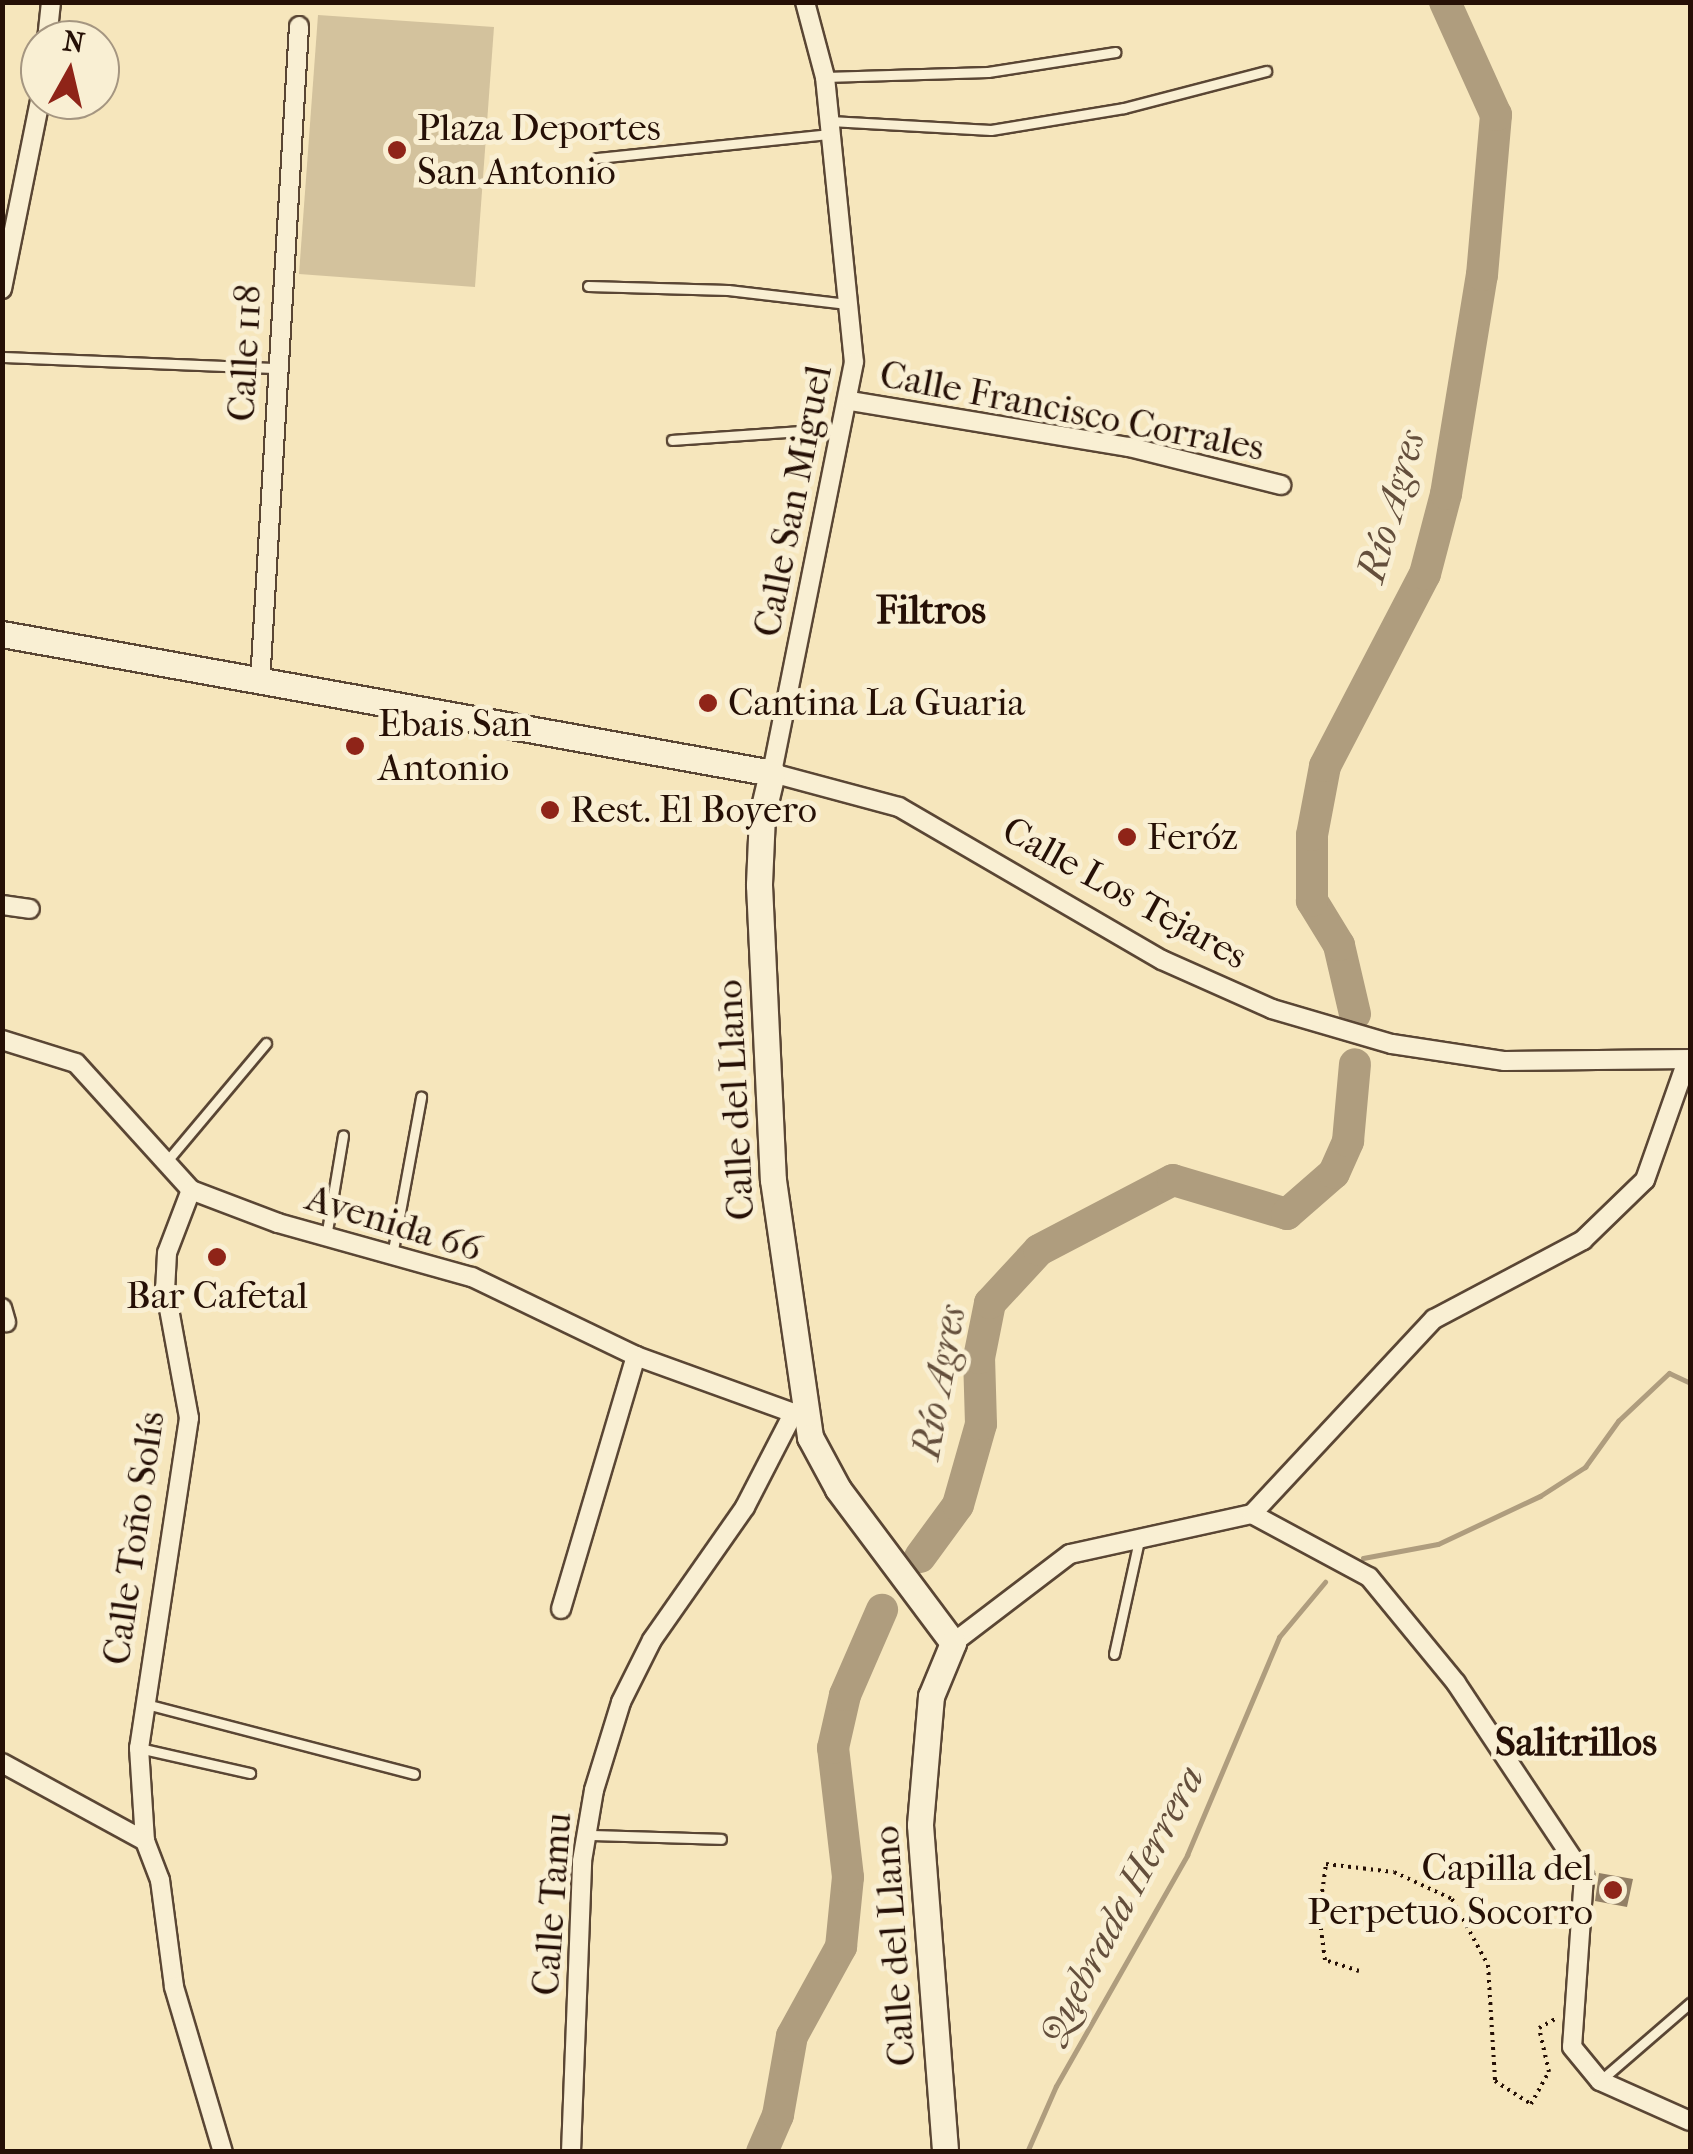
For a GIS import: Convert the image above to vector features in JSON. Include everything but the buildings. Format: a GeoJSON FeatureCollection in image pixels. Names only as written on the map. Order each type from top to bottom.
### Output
{"type":"FeatureCollection","features":[{"type":"Feature","properties":{"kind":"main road"},"geometry":{"type":"LineString","coordinates":[[2,634],[772,773]]}},
{"type":"Feature","properties":{"kind":"main road","name":"Calle del Llano"},"geometry":{"type":"LineString","coordinates":[[772,773],[762,816],[759,885],[774,1180],[800,1416],[820,1462],[953,1643],[931,1696],[920,1826],[945,2152]]}},
{"type":"Feature","properties":{"kind":"street","name":"Calle San Miguel"},"geometry":{"type":"LineString","coordinates":[[772,773],[851,401],[850,304],[831,128],[825,77],[805,2]]}},
{"type":"Feature","properties":{"kind":"street","name":"Calle 118"},"geometry":{"type":"LineString","coordinates":[[260,682],[274,368],[299,26]]}},
{"type":"Feature","properties":{"kind":"street"},"geometry":{"type":"LineString","coordinates":[[2,290],[36,120]]}},
{"type":"Feature","properties":{"kind":"street","name":"Calle Francisco Corrales"},"geometry":{"type":"LineString","coordinates":[[851,401],[1129,447],[1281,485]]}},
{"type":"Feature","properties":{"kind":"street","name":"Calle Los Tejares"},"geometry":{"type":"LineString","coordinates":[[772,773],[899,807],[1162,960],[1272,1009],[1392,1044],[1506,1061],[1689,1060]]}},
{"type":"Feature","properties":{"kind":"street"},"geometry":{"type":"LineString","coordinates":[[2,905],[30,909]]}},
{"type":"Feature","properties":{"kind":"street","name":"Avenida 66"},"geometry":{"type":"LineString","coordinates":[[2,1040],[76,1063],[191,1190],[326,1237],[393,1250],[472,1276],[636,1356],[800,1416]]}},
{"type":"Feature","properties":{"kind":"street"},"geometry":{"type":"LineString","coordinates":[[953,1643],[1070,1554],[1252,1514],[1434,1319],[1583,1240],[1645,1180],[1689,1060]]}},
{"type":"Feature","properties":{"kind":"street","name":"Calle Toño Solís"},"geometry":{"type":"LineString","coordinates":[[191,1190],[167,1253],[164,1287],[189,1418],[139,1748],[145,1841],[160,1880],[174,1987],[223,2152]]}},
{"type":"Feature","properties":{"kind":"street"},"geometry":{"type":"LineString","coordinates":[[561,1610],[636,1356]]}},
{"type":"Feature","properties":{"kind":"street","name":"Calle Tamu"},"geometry":{"type":"LineString","coordinates":[[572,2152],[585,1835],[621,1702],[652,1640],[745,1507],[800,1416]]}},
{"type":"Feature","properties":{"kind":"street"},"geometry":{"type":"LineString","coordinates":[[1252,1514],[1369,1577],[1403,1612],[1578,1864],[1586,1898],[1571,2010],[1572,2047],[1600,2080],[1690,2121]]}},
{"type":"Feature","properties":{"kind":"street"},"geometry":{"type":"LineString","coordinates":[[2,1763],[145,1841]]}},
{"type":"Feature","properties":{"kind":"lane"},"geometry":{"type":"LineString","coordinates":[[825,77],[988,72],[1114,52]]}},
{"type":"Feature","properties":{"kind":"lane"},"geometry":{"type":"LineString","coordinates":[[597,158],[831,128],[991,130],[1124,108],[1266,72]]}},
{"type":"Feature","properties":{"kind":"lane"},"geometry":{"type":"LineString","coordinates":[[588,286],[728,290],[850,304]]}},
{"type":"Feature","properties":{"kind":"lane"},"geometry":{"type":"LineString","coordinates":[[2,357],[274,368]]}},
{"type":"Feature","properties":{"kind":"lane"},"geometry":{"type":"LineString","coordinates":[[672,440],[845,428]]}},
{"type":"Feature","properties":{"kind":"lane"},"geometry":{"type":"LineString","coordinates":[[165,1164],[266,1043]]}},
{"type":"Feature","properties":{"kind":"lane"},"geometry":{"type":"LineString","coordinates":[[393,1250],[421,1097]]}},
{"type":"Feature","properties":{"kind":"lane"},"geometry":{"type":"LineString","coordinates":[[326,1237],[343,1136]]}},
{"type":"Feature","properties":{"kind":"lane"},"geometry":{"type":"LineString","coordinates":[[1114,1654],[1140,1538]]}},
{"type":"Feature","properties":{"kind":"lane"},"geometry":{"type":"LineString","coordinates":[[144,1704],[414,1774]]}},
{"type":"Feature","properties":{"kind":"lane"},"geometry":{"type":"LineString","coordinates":[[139,1748],[250,1773]]}},
{"type":"Feature","properties":{"kind":"lane"},"geometry":{"type":"LineString","coordinates":[[585,1835],[721,1839]]}},
{"type":"Feature","properties":{"kind":"lane"},"geometry":{"type":"LineString","coordinates":[[1600,2080],[1690,2004]]}},
{"type":"Feature","properties":{"kind":"path"},"geometry":{"type":"LineString","coordinates":[[1359,1971],[1326,1960],[1318,1914],[1326,1864],[1394,1872],[1452,1898],[1488,1964],[1494,2081],[1531,2104],[1549,2072],[1538,2028],[1571,2010]]}},
{"type":"Feature","properties":{"kind":"shaded area","name":"Plaza Deportes San Antonio"},"geometry":{"type":"Polygon","coordinates":[[[318,15],[494,27],[475,287],[299,274],[318,15]]]}},
{"type":"Feature","properties":{"kind":"waterway","name":"Río Agres"},"geometry":{"type":"LineString","coordinates":[[1355,1014],[1339,945],[1312,901],[1312,835],[1325,766],[1425,574],[1446,494],[1482,275],[1496,115],[1445,2]]}},
{"type":"Feature","properties":{"kind":"waterway","name":"Río Agres"},"geometry":{"type":"LineString","coordinates":[[920,1557],[958,1505],[981,1424],[979,1358],[990,1303],[1039,1250],[1173,1180],[1287,1214],[1334,1173],[1348,1141],[1355,1064]]}},
{"type":"Feature","properties":{"kind":"waterway","name":"Quebrada Herrera"},"geometry":{"type":"LineString","coordinates":[[1363,1558],[1438,1544],[1540,1496],[1585,1467],[1618,1421],[1669,1373],[1690,1383]]}},
{"type":"Feature","properties":{"kind":"waterway","name":"Quebrada Herrera"},"geometry":{"type":"LineString","coordinates":[[1027,2152],[1056,2086],[1187,1855],[1279,1637],[1325,1582]]}},
{"type":"Feature","properties":{"kind":"waterway","name":"Río Agres"},"geometry":{"type":"LineString","coordinates":[[762,2152],[778,2115],[792,2036],[841,1947],[848,1877],[833,1748],[845,1695],[882,1610]]}},
{"type":"Feature","properties":{"kind":"place","name":"Plaza Deportes San Antonio"},"geometry":{"type":"Point","coordinates":[397,150]}},
{"type":"Feature","properties":{"kind":"place","name":"Cantina La Guaria"},"geometry":{"type":"Point","coordinates":[708,703]}},
{"type":"Feature","properties":{"kind":"place","name":"Ebais San Antonio"},"geometry":{"type":"Point","coordinates":[355,746]}},
{"type":"Feature","properties":{"kind":"place","name":"Rest. El Boyero"},"geometry":{"type":"Point","coordinates":[550,810]}},
{"type":"Feature","properties":{"kind":"place","name":"Feróz"},"geometry":{"type":"Point","coordinates":[1127,837]}},
{"type":"Feature","properties":{"kind":"place","name":"Bar Cafetal"},"geometry":{"type":"Point","coordinates":[217,1257]}},
{"type":"Feature","properties":{"kind":"place","name":"Capilla del Perpetuo Socorro"},"geometry":{"type":"Point","coordinates":[1613,1890]}},
{"type":"Feature","properties":{"kind":"district","name":"Filtros"},"geometry":{"type":"Point","coordinates":[931,610]}},
{"type":"Feature","properties":{"kind":"district","name":"Salitrillos"},"geometry":{"type":"Point","coordinates":[1576,1742]}}]}
